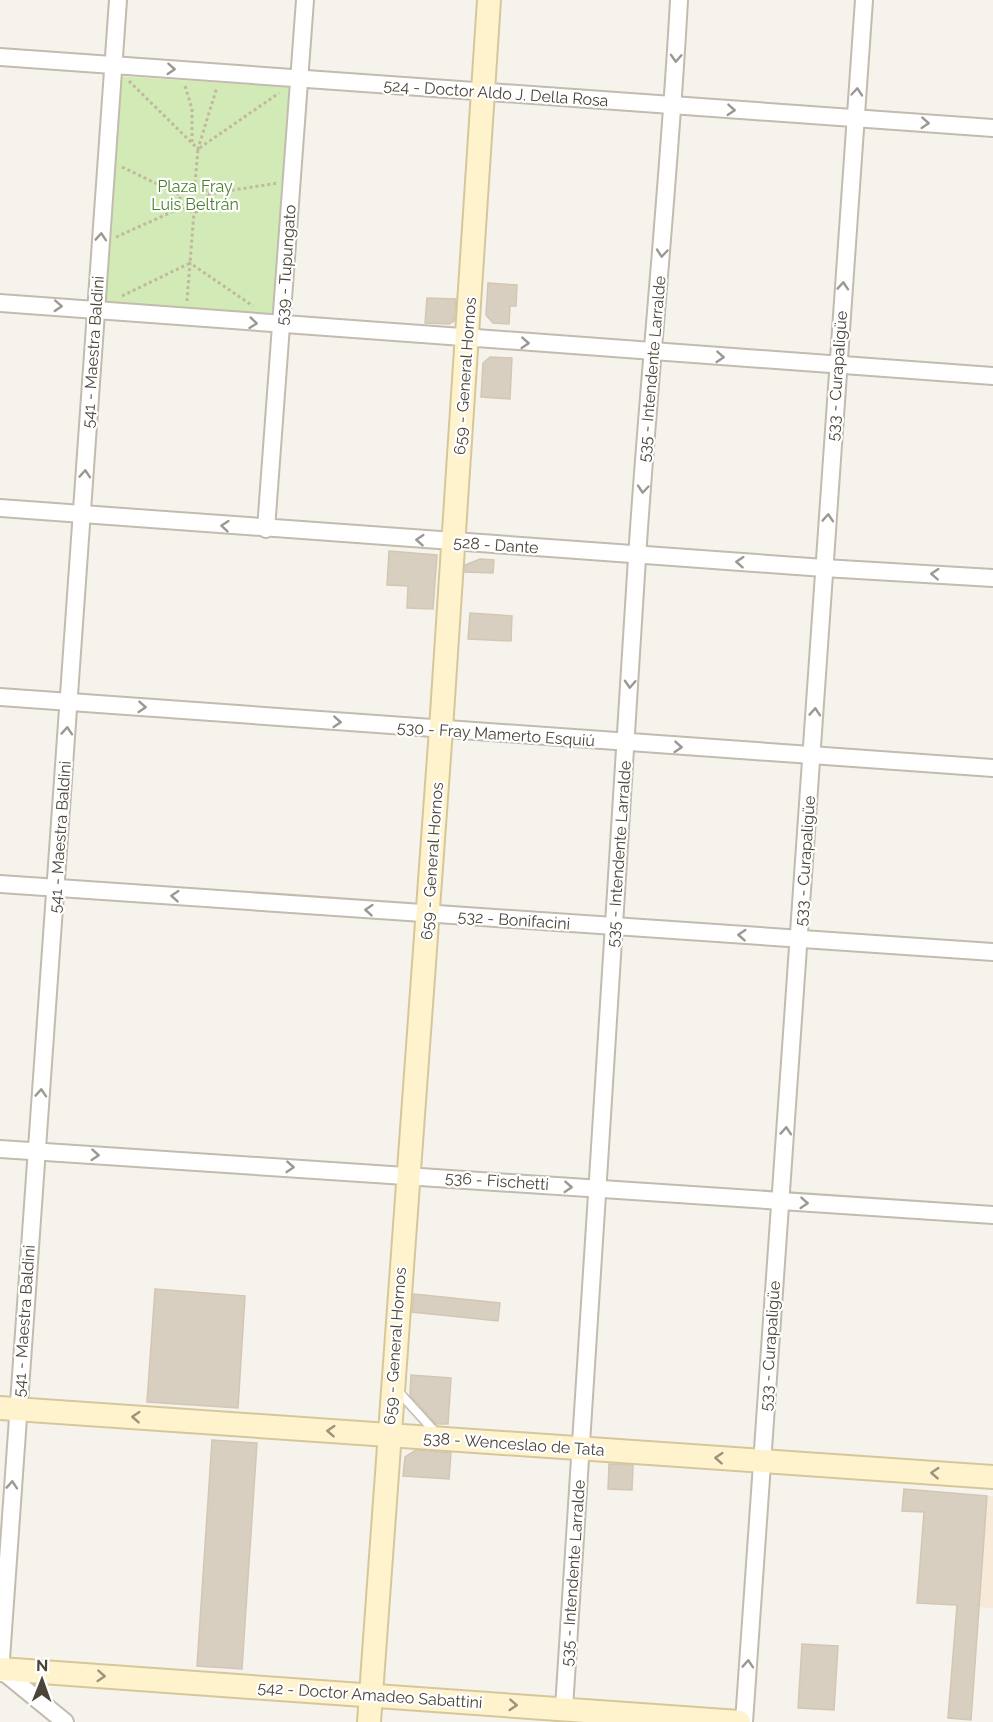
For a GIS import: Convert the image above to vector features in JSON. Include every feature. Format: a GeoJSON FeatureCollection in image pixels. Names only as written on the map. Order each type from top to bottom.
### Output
{"type":"FeatureCollection","features":[{"type":"Feature","properties":{"kind":"street","name":"541 - Maestra Baldini"},"geometry":{"type":"LineString","coordinates":[[0,1670],[8,1409],[37,1152],[118,0]]}},
{"type":"Feature","properties":{"kind":"street","name":"539 - Tupungato"},"geometry":{"type":"LineString","coordinates":[[266,529],[293,180],[304,0]]}},
{"type":"Feature","properties":{"kind":"street","name":"659 - General Hornos"},"geometry":{"type":"LineString","coordinates":[[369,1722],[441,729],[489,0]]}},
{"type":"Feature","properties":{"kind":"street","name":"535 - Intendente Larralde"},"geometry":{"type":"LineString","coordinates":[[564,1708],[599,1189],[637,555],[674,106],[679,0]]}},
{"type":"Feature","properties":{"kind":"street","name":"533 - Curapaligüe"},"geometry":{"type":"LineString","coordinates":[[744,1722],[864,0]]}},
{"type":"Feature","properties":{"kind":"street","name":"524 - Doctor Aldo J. Della Rosa"},"geometry":{"type":"LineString","coordinates":[[0,57],[993,128]]}},
{"type":"Feature","properties":{"kind":"street"},"geometry":{"type":"LineString","coordinates":[[0,303],[96,308],[282,326],[993,376]]}},
{"type":"Feature","properties":{"kind":"street","name":"528 - Dante"},"geometry":{"type":"LineString","coordinates":[[0,508],[266,529],[993,578]]}},
{"type":"Feature","properties":{"kind":"street","name":"530 - Fray Mamerto Esquiú"},"geometry":{"type":"LineString","coordinates":[[0,697],[626,744],[993,768]]}},
{"type":"Feature","properties":{"kind":"street","name":"532 - Bonifacini"},"geometry":{"type":"LineString","coordinates":[[0,884],[993,952]]}},
{"type":"Feature","properties":{"kind":"street","name":"536 - Fischetti"},"geometry":{"type":"LineString","coordinates":[[0,1149],[407,1174],[781,1202],[993,1215]]}},
{"type":"Feature","properties":{"kind":"street","name":"538 - Wenceslao de Tata"},"geometry":{"type":"LineString","coordinates":[[8,1409],[993,1477]]}},
{"type":"Feature","properties":{"kind":"street"},"geometry":{"type":"LineString","coordinates":[[0,1670],[66,1722]]}},
{"type":"Feature","properties":{"kind":"street","name":"542 - Doctor Amadeo Sabattini"},"geometry":{"type":"LineString","coordinates":[[0,1670],[739,1722]]}},
{"type":"Feature","properties":{"kind":"lane"},"geometry":{"type":"LineString","coordinates":[[392,1386],[441,1438]]}},
{"type":"Feature","properties":{"kind":"path"},"geometry":{"type":"LineString","coordinates":[[112,65],[198,149]]}},
{"type":"Feature","properties":{"kind":"path"},"geometry":{"type":"LineString","coordinates":[[179,70],[192,109],[192,144]]}},
{"type":"Feature","properties":{"kind":"path"},"geometry":{"type":"LineString","coordinates":[[195,183],[198,149],[222,72]]}},
{"type":"Feature","properties":{"kind":"path"},"geometry":{"type":"LineString","coordinates":[[198,149],[300,80]]}},
{"type":"Feature","properties":{"kind":"path"},"geometry":{"type":"LineString","coordinates":[[108,160],[180,195]]}},
{"type":"Feature","properties":{"kind":"path"},"geometry":{"type":"LineString","coordinates":[[208,194],[293,180]]}},
{"type":"Feature","properties":{"kind":"path"},"geometry":{"type":"LineString","coordinates":[[195,183],[203,186],[208,194],[205,207],[194,212],[183,207],[180,195],[185,187],[195,183]]}},
{"type":"Feature","properties":{"kind":"path"},"geometry":{"type":"LineString","coordinates":[[101,243],[140,229],[183,207]]}},
{"type":"Feature","properties":{"kind":"path"},"geometry":{"type":"LineString","coordinates":[[186,316],[194,212]]}},
{"type":"Feature","properties":{"kind":"path"},"geometry":{"type":"LineString","coordinates":[[190,263],[254,307]]}},
{"type":"Feature","properties":{"kind":"path"},"geometry":{"type":"LineString","coordinates":[[96,308],[190,263]]}},
{"type":"Feature","properties":{"kind":"shaded area"},"geometry":{"type":"Polygon","coordinates":[[[987,1496],[993,1496],[993,1608],[979,1607],[987,1496]]]}},
{"type":"Feature","properties":{"kind":"green space","name":"Plaza Fray Luis Beltrán"},"geometry":{"type":"Polygon","coordinates":[[[117,76],[289,87],[274,314],[102,303],[117,76]]]}},
{"type":"Feature","properties":{"kind":"building"},"geometry":{"type":"Polygon","coordinates":[[[488,283],[517,285],[516,306],[510,306],[509,324],[493,323],[486,315],[488,283]]]}},
{"type":"Feature","properties":{"kind":"building"},"geometry":{"type":"Polygon","coordinates":[[[427,298],[456,299],[454,321],[449,324],[425,323],[427,298]]]}},
{"type":"Feature","properties":{"kind":"building"},"geometry":{"type":"Polygon","coordinates":[[[490,357],[512,358],[510,399],[481,397],[483,363],[490,357]]]}},
{"type":"Feature","properties":{"kind":"building"},"geometry":{"type":"Polygon","coordinates":[[[389,551],[437,555],[433,609],[407,608],[408,586],[387,585],[389,551]]]}},
{"type":"Feature","properties":{"kind":"building"},"geometry":{"type":"Polygon","coordinates":[[[480,559],[494,560],[493,573],[465,572],[465,565],[480,559]]]}},
{"type":"Feature","properties":{"kind":"building"},"geometry":{"type":"Polygon","coordinates":[[[470,613],[512,616],[511,641],[468,639],[470,613]]]}},
{"type":"Feature","properties":{"kind":"building"},"geometry":{"type":"Polygon","coordinates":[[[155,1289],[245,1296],[238,1408],[147,1402],[155,1289]]]}},
{"type":"Feature","properties":{"kind":"building"},"geometry":{"type":"Polygon","coordinates":[[[414,1294],[500,1303],[498,1321],[412,1312],[414,1294]]]}},
{"type":"Feature","properties":{"kind":"building"},"geometry":{"type":"Polygon","coordinates":[[[411,1375],[451,1378],[448,1424],[436,1424],[410,1395],[411,1375]]]}},
{"type":"Feature","properties":{"kind":"building"},"geometry":{"type":"Polygon","coordinates":[[[212,1440],[257,1443],[242,1669],[197,1666],[212,1440]]]}},
{"type":"Feature","properties":{"kind":"building"},"geometry":{"type":"Polygon","coordinates":[[[416,1450],[451,1453],[449,1479],[403,1476],[405,1457],[416,1450]]]}},
{"type":"Feature","properties":{"kind":"building"},"geometry":{"type":"Polygon","coordinates":[[[609,1464],[633,1465],[632,1490],[608,1489],[609,1464]]]}},
{"type":"Feature","properties":{"kind":"building"},"geometry":{"type":"Polygon","coordinates":[[[904,1489],[987,1496],[971,1720],[948,1718],[957,1605],[917,1603],[924,1512],[902,1511],[904,1489]]]}},
{"type":"Feature","properties":{"kind":"building"},"geometry":{"type":"Polygon","coordinates":[[[802,1644],[838,1646],[834,1710],[798,1708],[802,1644]]]}}]}
